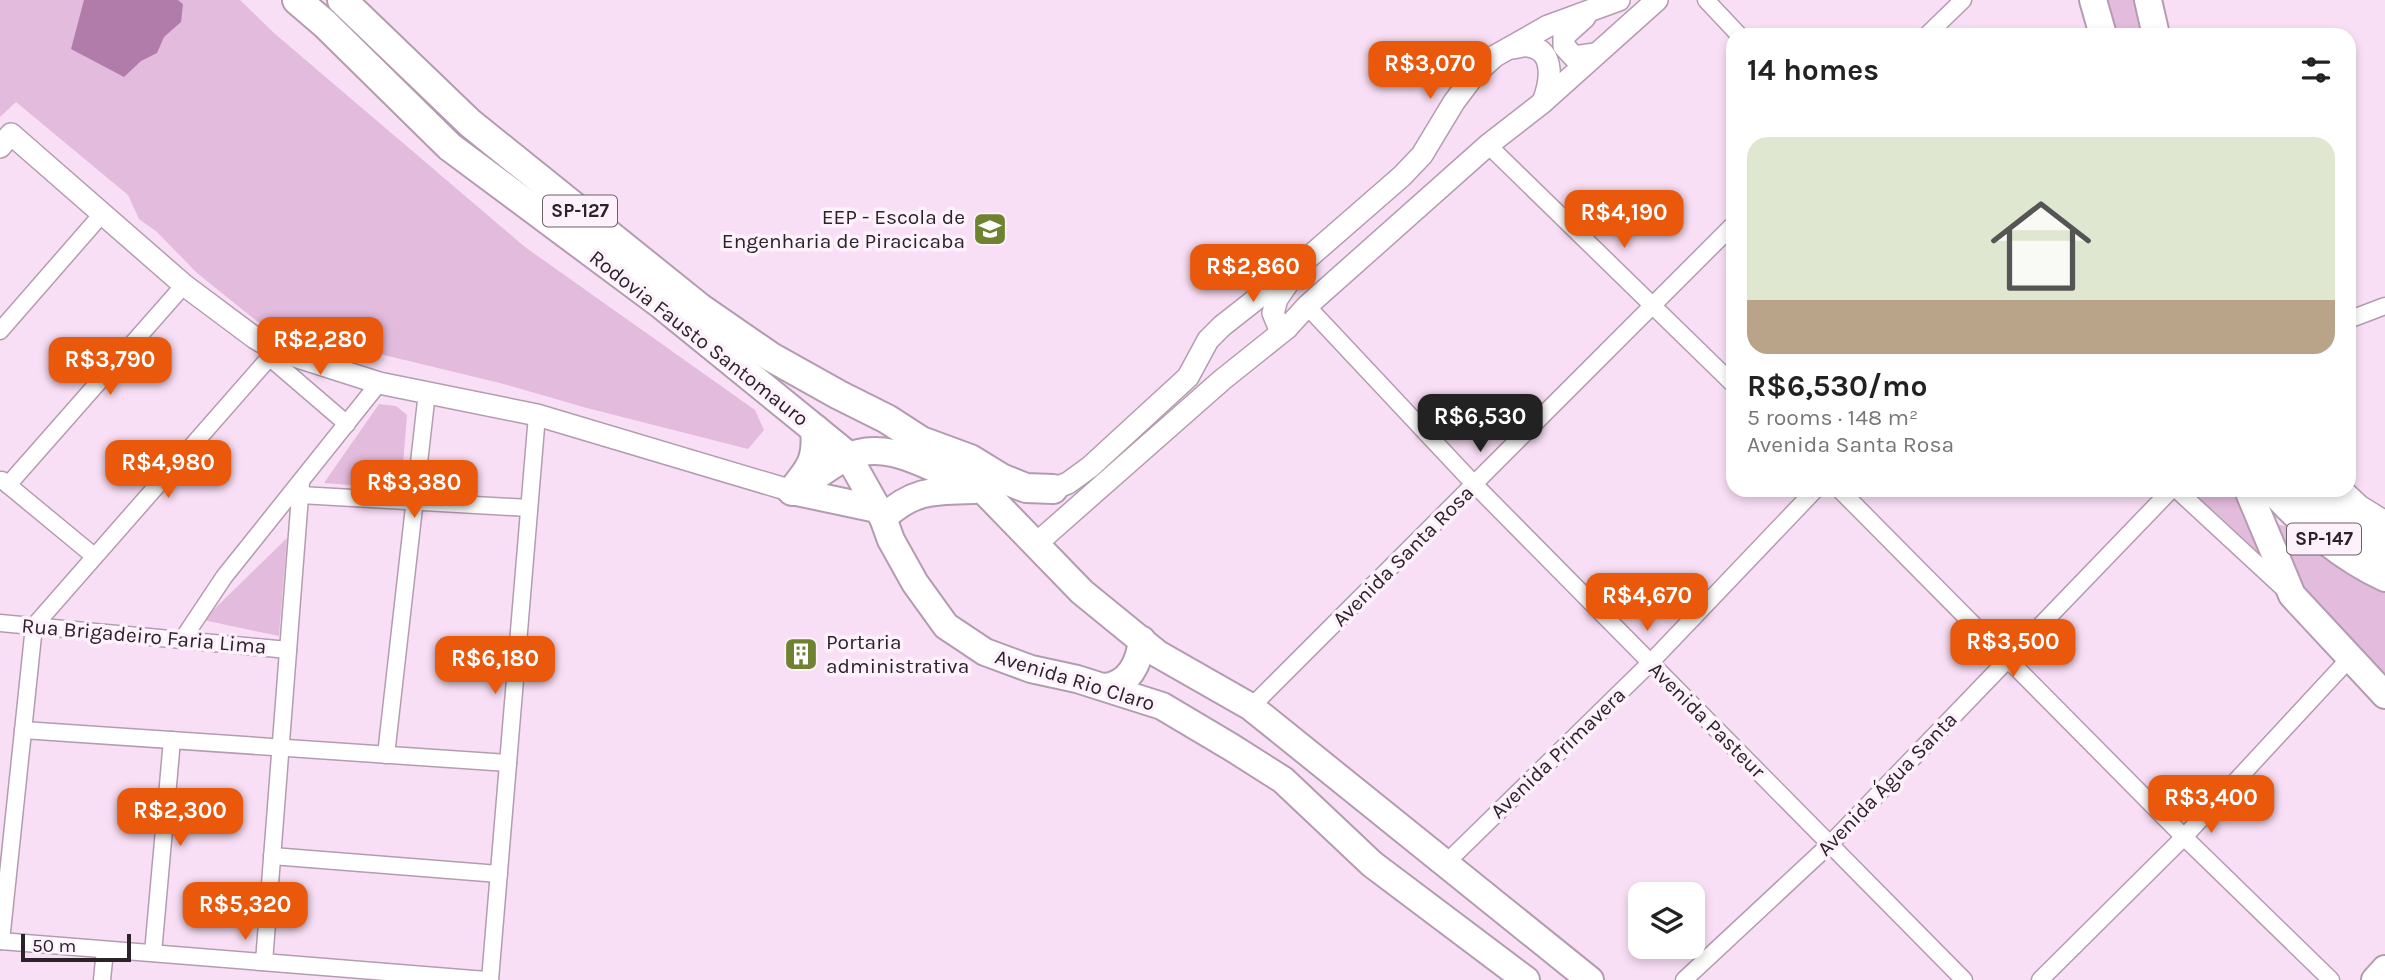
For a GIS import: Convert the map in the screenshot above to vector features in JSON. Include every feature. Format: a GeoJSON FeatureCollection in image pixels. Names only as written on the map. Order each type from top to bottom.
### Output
{"type":"FeatureCollection","features":[{"type":"Feature","properties":{"kind":"highway","name":"Rodovia Fausto Santomauro"},"geometry":{"type":"LineString","coordinates":[[297,0],[450,147],[661,304],[848,456]]}},
{"type":"Feature","properties":{"kind":"highway","name":"Rodovia Fausto Santomauro"},"geometry":{"type":"LineString","coordinates":[[342,0],[470,123],[700,309],[771,357],[887,419],[921,441],[970,459],[1002,478],[1027,488],[1053,489]]}},
{"type":"Feature","properties":{"kind":"highway"},"geometry":{"type":"LineString","coordinates":[[2093,0],[2101,28]]}},
{"type":"Feature","properties":{"kind":"highway"},"geometry":{"type":"LineString","coordinates":[[2148,0],[2154,28]]}},
{"type":"Feature","properties":{"kind":"highway"},"geometry":{"type":"LineString","coordinates":[[792,491],[811,468],[817,450],[816,429]]}},
{"type":"Feature","properties":{"kind":"highway","name":"SP-127"},"geometry":{"type":"LineString","coordinates":[[921,441],[984,490],[1082,592],[1142,640]]}},
{"type":"Feature","properties":{"kind":"highway"},"geometry":{"type":"LineString","coordinates":[[792,491],[848,456],[872,451],[897,453],[984,490]]}},
{"type":"Feature","properties":{"kind":"highway","name":"Avenida Rio Claro"},"geometry":{"type":"LineString","coordinates":[[848,456],[915,583],[946,626],[985,652],[1031,669],[1077,679],[1162,706],[1283,780],[1371,864],[1526,980]]}},
{"type":"Feature","properties":{"kind":"highway"},"geometry":{"type":"LineString","coordinates":[[792,491],[880,514],[929,491],[984,490],[1025,494],[1053,489]]}},
{"type":"Feature","properties":{"kind":"highway"},"geometry":{"type":"LineString","coordinates":[[2251,497],[2292,596],[2385,695]]}},
{"type":"Feature","properties":{"kind":"highway"},"geometry":{"type":"LineString","coordinates":[[2331,497],[2356,520],[2385,538]]}},
{"type":"Feature","properties":{"kind":"highway"},"geometry":{"type":"LineString","coordinates":[[1104,687],[1117,686],[1126,679],[1137,660],[1142,640],[1158,654],[1251,707],[1590,980]]}},
{"type":"Feature","properties":{"kind":"highway"},"geometry":{"type":"LineString","coordinates":[[2375,980],[2385,969]]}},
{"type":"Feature","properties":{"kind":"main road"},"geometry":{"type":"LineString","coordinates":[[1037,543],[1222,380],[1287,328],[1307,306],[1488,145],[1542,103],[1657,0]]}},
{"type":"Feature","properties":{"kind":"main road"},"geometry":{"type":"LineString","coordinates":[[1595,54],[1574,57],[1564,46],[1564,36],[1577,22],[1611,4]]}},
{"type":"Feature","properties":{"kind":"main road"},"geometry":{"type":"LineString","coordinates":[[1053,489],[1068,484],[1132,429],[1188,377],[1208,340],[1222,326],[1301,264],[1422,155],[1454,102],[1475,74],[1495,56],[1548,26],[1611,4]]}},
{"type":"Feature","properties":{"kind":"main road"},"geometry":{"type":"LineString","coordinates":[[1511,48],[1527,46],[1539,52],[1548,63],[1550,83],[1542,103]]}},
{"type":"Feature","properties":{"kind":"main road"},"geometry":{"type":"LineString","coordinates":[[5,140],[102,214],[184,285],[272,353],[380,383],[537,415],[792,491]]}},
{"type":"Feature","properties":{"kind":"main road"},"geometry":{"type":"LineString","coordinates":[[1287,328],[1278,325],[1273,313],[1276,299],[1301,264]]}},
{"type":"Feature","properties":{"kind":"main road","name":"SP-147"},"geometry":{"type":"LineString","coordinates":[[2278,497],[2341,553],[2385,579]]}},
{"type":"Feature","properties":{"kind":"main road","name":"SP-147"},"geometry":{"type":"LineString","coordinates":[[2307,497],[2358,543],[2385,558]]}},
{"type":"Feature","properties":{"kind":"street"},"geometry":{"type":"LineString","coordinates":[[1706,0],[1733,28]]}},
{"type":"Feature","properties":{"kind":"street"},"geometry":{"type":"LineString","coordinates":[[1934,28],[1963,0]]}},
{"type":"Feature","properties":{"kind":"street"},"geometry":{"type":"LineString","coordinates":[[1488,145],[1726,377]]}},
{"type":"Feature","properties":{"kind":"street"},"geometry":{"type":"LineString","coordinates":[[0,331],[102,214]]}},
{"type":"Feature","properties":{"kind":"street","name":"Avenida Santa Rosa"},"geometry":{"type":"LineString","coordinates":[[1251,707],[1726,232]]}},
{"type":"Feature","properties":{"kind":"street"},"geometry":{"type":"LineString","coordinates":[[94,556],[4,482],[184,285]]}},
{"type":"Feature","properties":{"kind":"street","name":"Avenida Pasteur"},"geometry":{"type":"LineString","coordinates":[[1307,306],[1475,485],[1964,980]]}},
{"type":"Feature","properties":{"kind":"street"},"geometry":{"type":"LineString","coordinates":[[2356,317],[2385,306]]}},
{"type":"Feature","properties":{"kind":"street"},"geometry":{"type":"LineString","coordinates":[[347,424],[272,353],[34,626],[0,941],[488,980],[537,415]]}},
{"type":"Feature","properties":{"kind":"street"},"geometry":{"type":"LineString","coordinates":[[182,640],[224,577],[301,489],[380,383]]}},
{"type":"Feature","properties":{"kind":"street"},"geometry":{"type":"LineString","coordinates":[[386,755],[427,392]]}},
{"type":"Feature","properties":{"kind":"street"},"geometry":{"type":"LineString","coordinates":[[301,489],[414,501],[529,508]]}},
{"type":"Feature","properties":{"kind":"street"},"geometry":{"type":"LineString","coordinates":[[264,962],[301,489]]}},
{"type":"Feature","properties":{"kind":"street","name":"Avenida Primavera"},"geometry":{"type":"LineString","coordinates":[[1445,864],[1650,663],[1808,497]]}},
{"type":"Feature","properties":{"kind":"street"},"geometry":{"type":"LineString","coordinates":[[1847,497],[2331,980]]}},
{"type":"Feature","properties":{"kind":"street","name":"Avenida Água Santa"},"geometry":{"type":"LineString","coordinates":[[1684,980],[1830,844],[2164,497]]}},
{"type":"Feature","properties":{"kind":"street"},"geometry":{"type":"LineString","coordinates":[[2185,497],[2292,596]]}},
{"type":"Feature","properties":{"kind":"street"},"geometry":{"type":"LineString","coordinates":[[2354,497],[2385,519]]}},
{"type":"Feature","properties":{"kind":"street","name":"Rua Brigadeiro Faria Lima"},"geometry":{"type":"LineString","coordinates":[[0,623],[288,650]]}},
{"type":"Feature","properties":{"kind":"street"},"geometry":{"type":"LineString","coordinates":[[2040,980],[2184,836],[2350,659]]}},
{"type":"Feature","properties":{"kind":"street"},"geometry":{"type":"LineString","coordinates":[[23,730],[508,763]]}},
{"type":"Feature","properties":{"kind":"street"},"geometry":{"type":"LineString","coordinates":[[153,953],[172,740]]}},
{"type":"Feature","properties":{"kind":"street"},"geometry":{"type":"LineString","coordinates":[[272,856],[499,874]]}},
{"type":"Feature","properties":{"kind":"street"},"geometry":{"type":"LineString","coordinates":[[102,980],[105,950]]}},
{"type":"Feature","properties":{"kind":"shaded area"},"geometry":{"type":"Polygon","coordinates":[[[0,0],[240,0],[274,33],[525,247],[755,410],[764,430],[748,449],[258,322],[197,273],[157,232],[139,219],[128,195],[16,102],[0,117],[0,0]]]}},
{"type":"Feature","properties":{"kind":"shaded area"},"geometry":{"type":"Polygon","coordinates":[[[84,0],[178,0],[183,4],[181,22],[164,37],[157,53],[141,61],[124,77],[71,49],[84,0]]]}},
{"type":"Feature","properties":{"kind":"shaded area"},"geometry":{"type":"Polygon","coordinates":[[[2093,0],[2148,0],[2154,28],[2101,28],[2093,0]]]}},
{"type":"Feature","properties":{"kind":"shaded area"},"geometry":{"type":"Polygon","coordinates":[[[379,404],[396,406],[407,415],[401,489],[324,483],[379,404]]]}},
{"type":"Feature","properties":{"kind":"shaded area"},"geometry":{"type":"Polygon","coordinates":[[[2184,497],[2249,497],[2259,520],[2289,527],[2350,571],[2385,587],[2385,695],[2184,497]]]}},
{"type":"Feature","properties":{"kind":"shaded area"},"geometry":{"type":"Polygon","coordinates":[[[287,538],[279,636],[203,620],[287,538]]]}},
{"type":"Feature","properties":{"kind":"place","name":"EEP - Escola de Engenharia de Piracicaba"},"geometry":{"type":"Point","coordinates":[990,229]}},
{"type":"Feature","properties":{"kind":"place","name":"Portaria administrativa"},"geometry":{"type":"Point","coordinates":[801,654]}}]}
